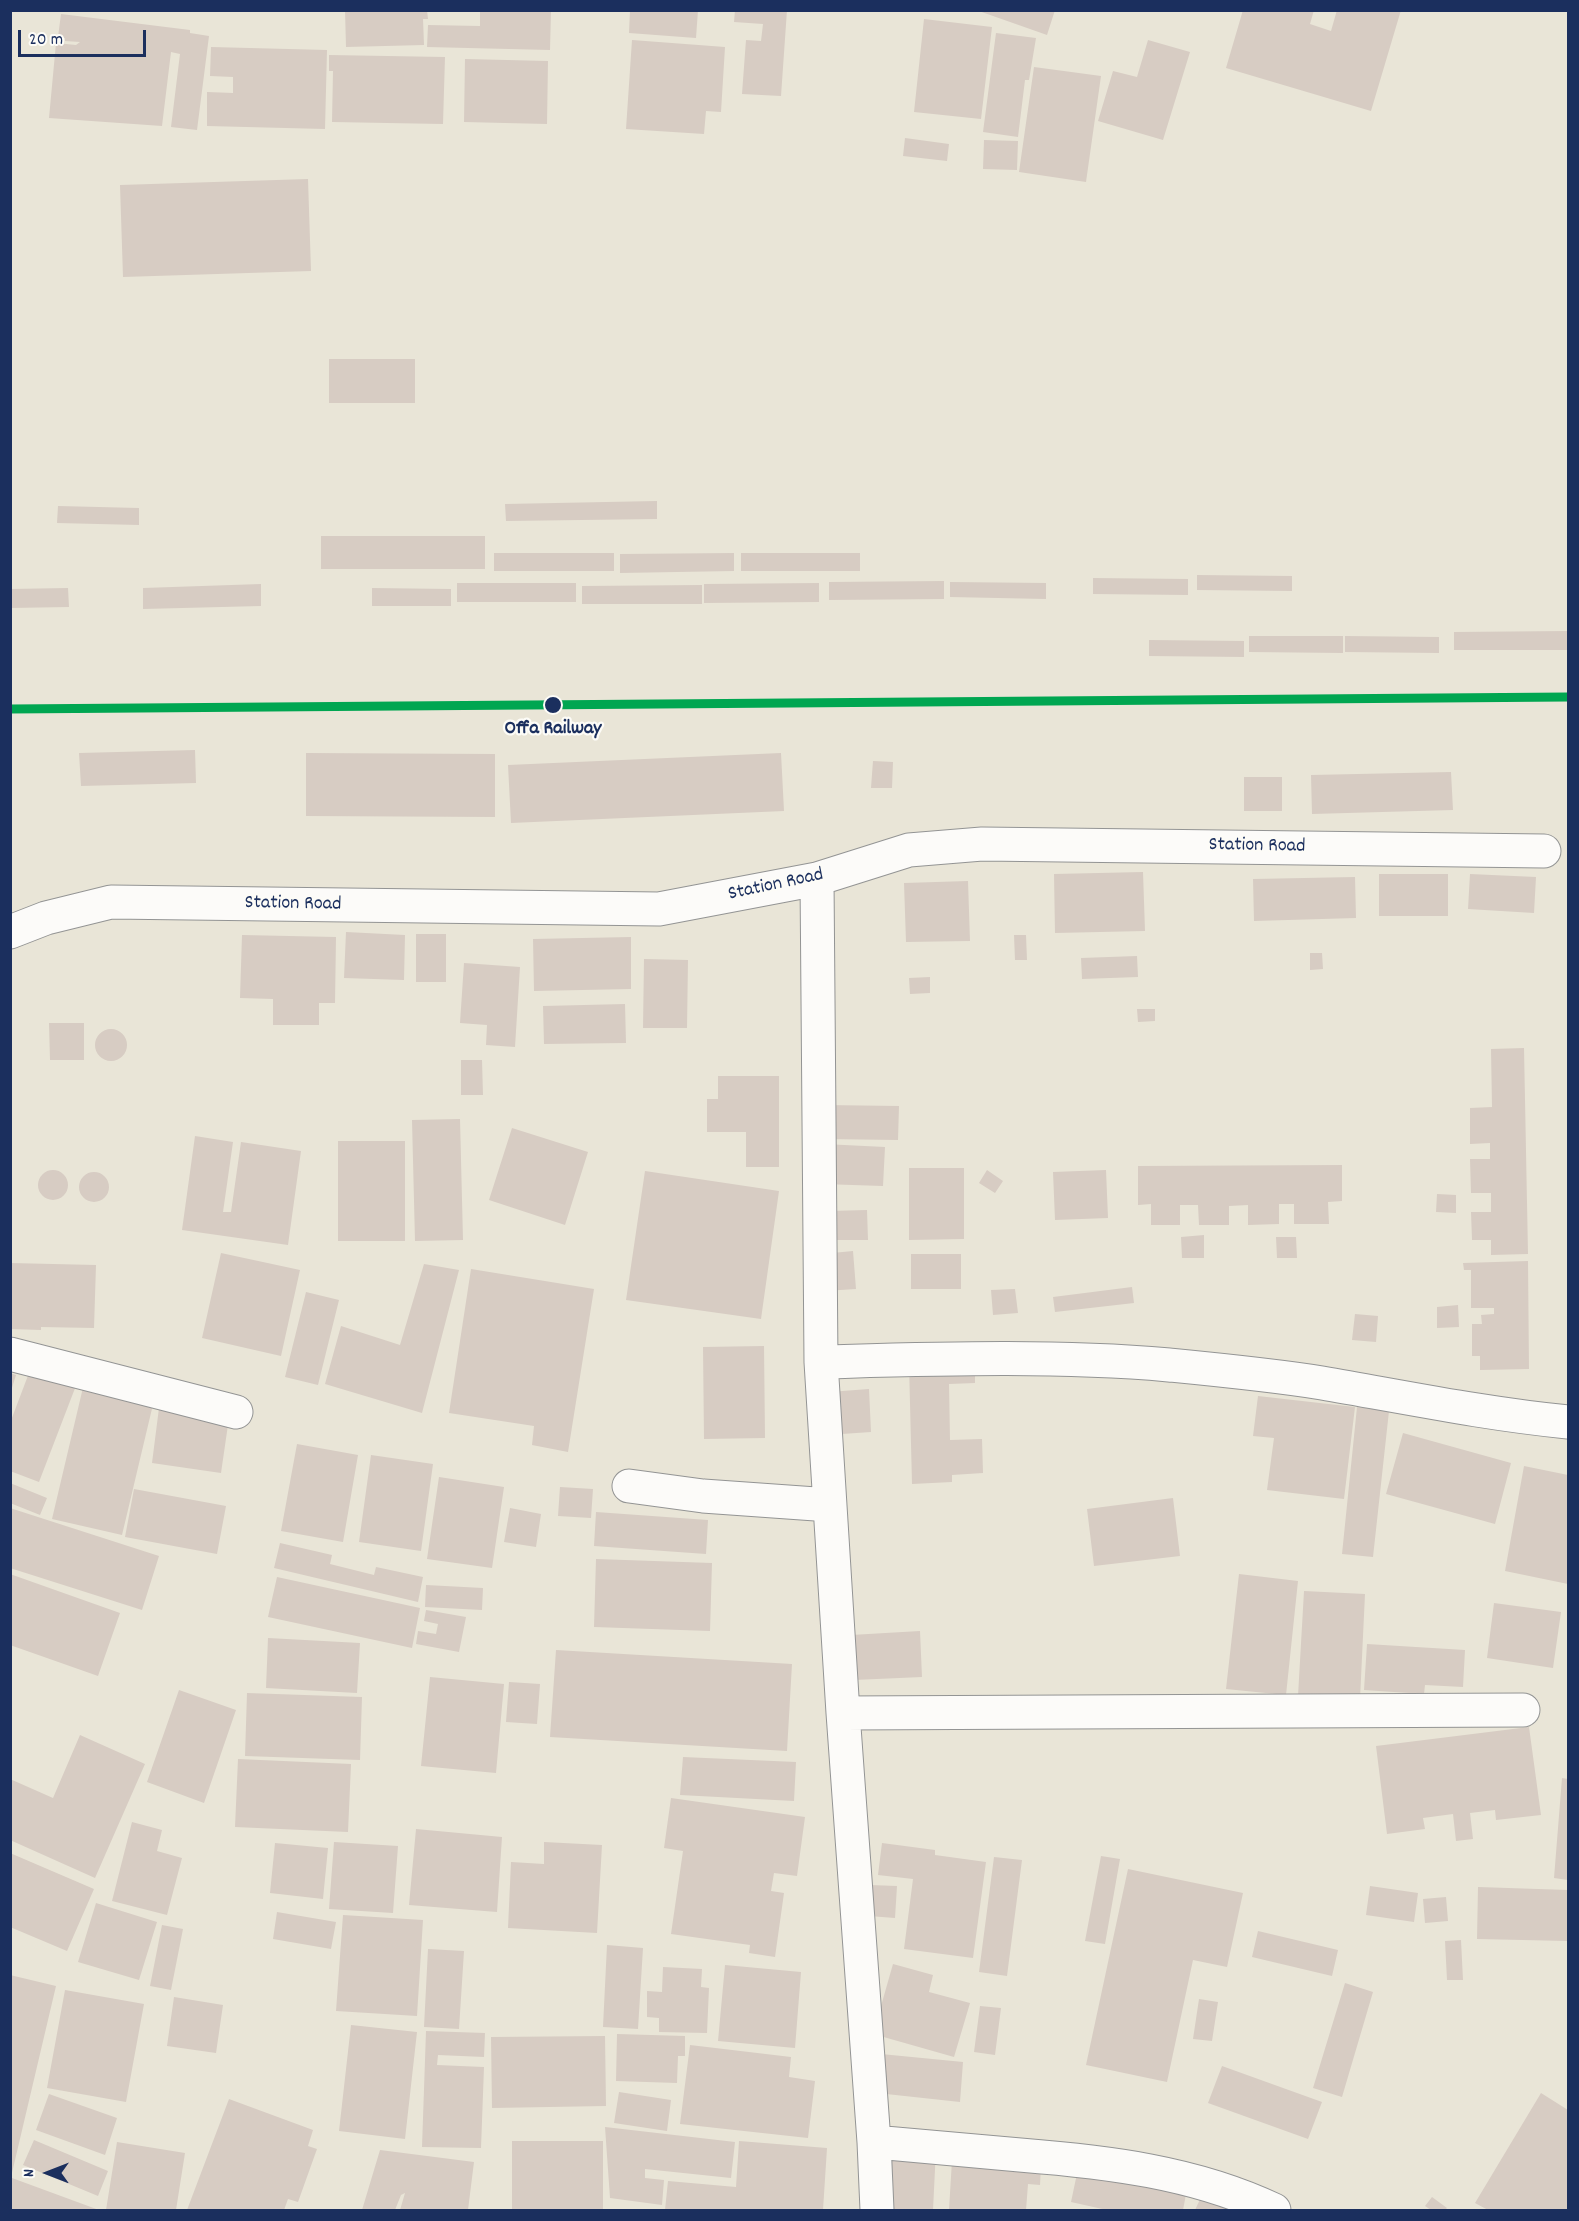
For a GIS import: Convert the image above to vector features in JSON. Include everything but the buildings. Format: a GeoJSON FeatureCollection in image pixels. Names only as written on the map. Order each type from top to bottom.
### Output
{"type":"FeatureCollection","features":[{"type":"Feature","properties":{"kind":"street","name":"Station Road"},"geometry":{"type":"LineString","coordinates":[[10,932],[46,918],[111,902],[659,909],[817,879],[909,850],[982,844],[1544,851]]}},
{"type":"Feature","properties":{"kind":"street"},"geometry":{"type":"LineString","coordinates":[[817,879],[821,1362],[877,2211]]}},
{"type":"Feature","properties":{"kind":"street"},"geometry":{"type":"LineString","coordinates":[[10,1354],[236,1412]]}},
{"type":"Feature","properties":{"kind":"street"},"geometry":{"type":"LineString","coordinates":[[821,1362],[999,1357],[1086,1359],[1170,1365],[1320,1383],[1463,1409],[1569,1422]]}},
{"type":"Feature","properties":{"kind":"street"},"geometry":{"type":"LineString","coordinates":[[628,1486],[703,1496],[830,1505]]}},
{"type":"Feature","properties":{"kind":"street"},"geometry":{"type":"LineString","coordinates":[[843,1713],[1523,1710]]}},
{"type":"Feature","properties":{"kind":"street"},"geometry":{"type":"LineString","coordinates":[[874,2142],[1100,2162],[1182,2177],[1242,2195],[1274,2211]]}},
{"type":"Feature","properties":{"kind":"transit line"},"geometry":{"type":"LineString","coordinates":[[10,709],[1568,697]]}},
{"type":"Feature","properties":{"kind":"place","name":"Offa Railway"},"geometry":{"type":"Point","coordinates":[553,705]}}]}
